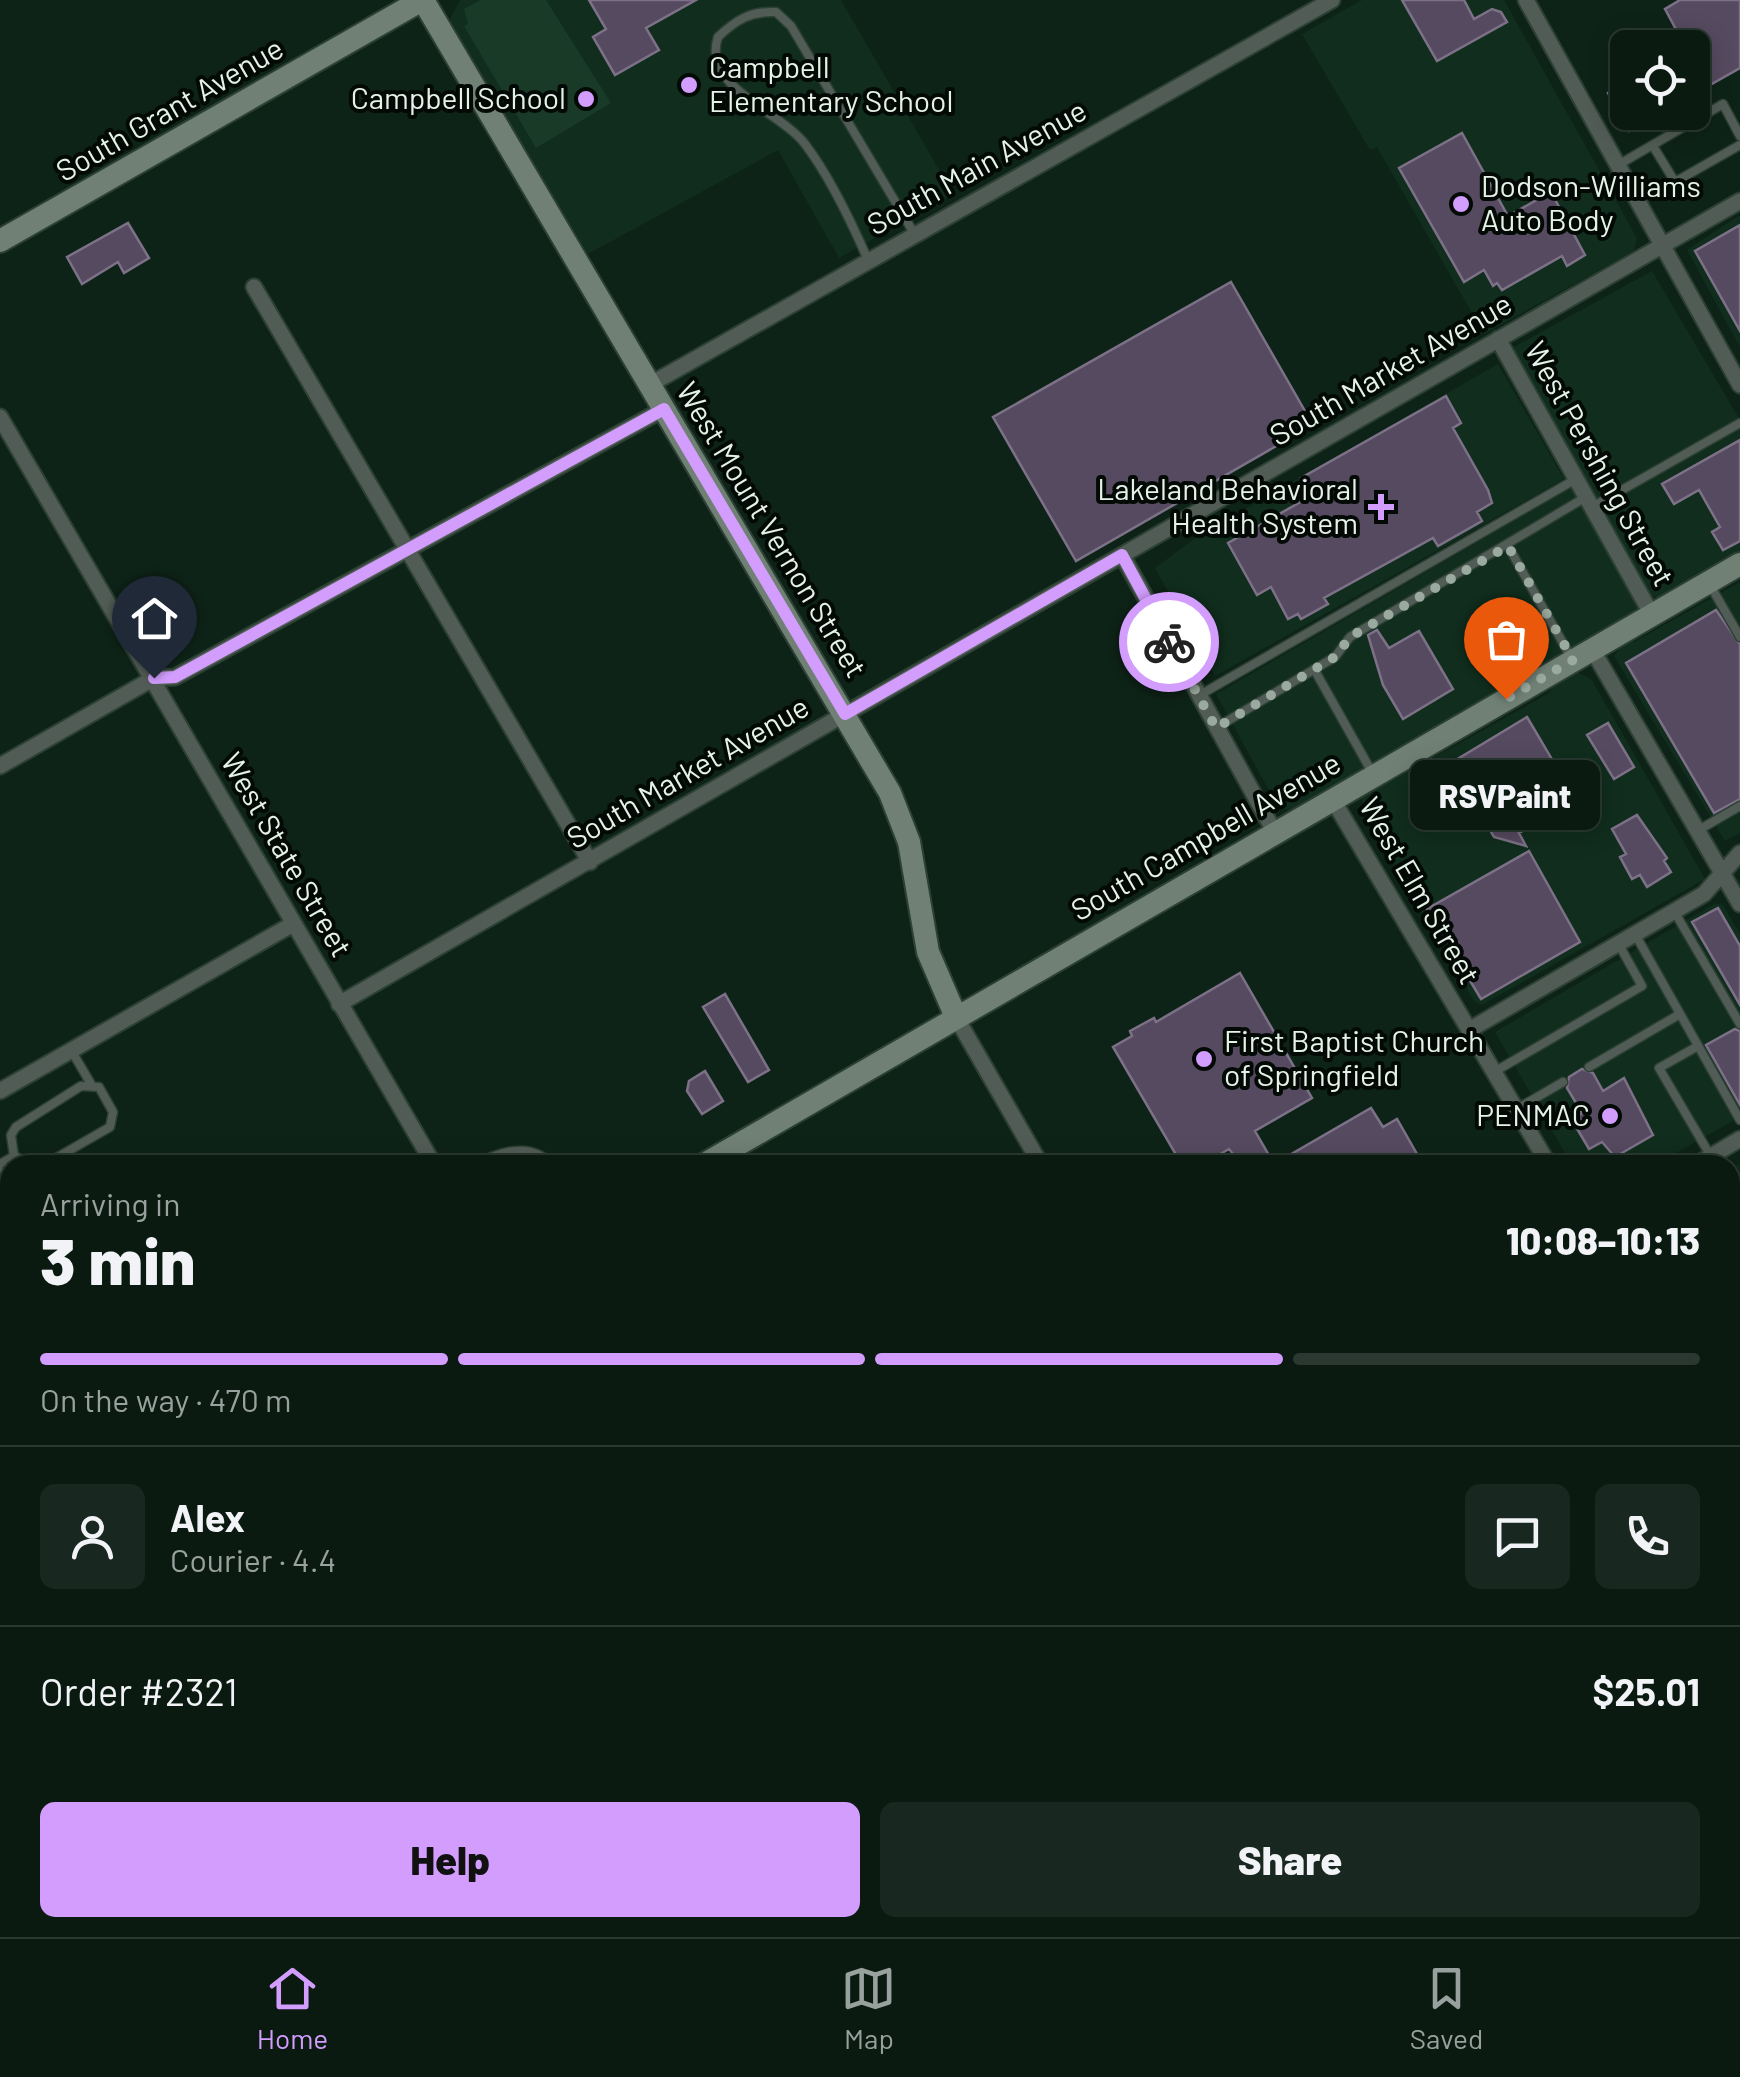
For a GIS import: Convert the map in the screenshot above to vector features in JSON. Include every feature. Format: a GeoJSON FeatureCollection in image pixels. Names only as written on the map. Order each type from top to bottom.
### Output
{"type":"FeatureCollection","features":[{"type":"Feature","properties":{"kind":"main road","name":"South Grant Avenue"},"geometry":{"type":"LineString","coordinates":[[0,242],[422,0]]}},
{"type":"Feature","properties":{"kind":"main road","name":"West Mount Vernon Street"},"geometry":{"type":"LineString","coordinates":[[422,0],[845,714],[901,816],[928,952],[956,1018]]}},
{"type":"Feature","properties":{"kind":"main road","name":"South Campbell Avenue"},"geometry":{"type":"LineString","coordinates":[[720,1155],[1740,564]]}},
{"type":"Feature","properties":{"kind":"street","name":"South Main Avenue"},"geometry":{"type":"LineString","coordinates":[[649,384],[1332,0]]}},
{"type":"Feature","properties":{"kind":"street"},"geometry":{"type":"LineString","coordinates":[[1526,0],[1740,385]]}},
{"type":"Feature","properties":{"kind":"street","name":"South Market Avenue"},"geometry":{"type":"LineString","coordinates":[[339,1004],[1740,201]]}},
{"type":"Feature","properties":{"kind":"street"},"geometry":{"type":"LineString","coordinates":[[254,287],[590,862]]}},
{"type":"Feature","properties":{"kind":"street","name":"West Pershing Street"},"geometry":{"type":"LineString","coordinates":[[1498,339],[1652,615]]}},
{"type":"Feature","properties":{"kind":"street"},"geometry":{"type":"LineString","coordinates":[[0,766],[154,678],[175,677],[664,409]]}},
{"type":"Feature","properties":{"kind":"street","name":"West State Street"},"geometry":{"type":"LineString","coordinates":[[0,417],[428,1155]]}},
{"type":"Feature","properties":{"kind":"street"},"geometry":{"type":"LineString","coordinates":[[1122,555],[1274,832]]}},
{"type":"Feature","properties":{"kind":"street"},"geometry":{"type":"LineString","coordinates":[[1582,655],[1697,830],[1740,904]]}},
{"type":"Feature","properties":{"kind":"street","name":"West Elm Street"},"geometry":{"type":"LineString","coordinates":[[1333,800],[1543,1155]]}},
{"type":"Feature","properties":{"kind":"street"},"geometry":{"type":"LineString","coordinates":[[1469,1030],[1704,894],[1740,853]]}},
{"type":"Feature","properties":{"kind":"street"},"geometry":{"type":"LineString","coordinates":[[0,1090],[294,924]]}},
{"type":"Feature","properties":{"kind":"street","name":"West Mount Vernon Street"},"geometry":{"type":"LineString","coordinates":[[956,1018],[1035,1155]]}},
{"type":"Feature","properties":{"kind":"street"},"geometry":{"type":"LineString","coordinates":[[1713,1155],[1740,1139]]}},
{"type":"Feature","properties":{"kind":"lane"},"geometry":{"type":"LineString","coordinates":[[776,12],[783,0]]}},
{"type":"Feature","properties":{"kind":"lane"},"geometry":{"type":"LineString","coordinates":[[868,261],[797,134],[730,84],[717,64],[718,37],[735,21],[756,12],[776,12],[791,26],[915,235]]}},
{"type":"Feature","properties":{"kind":"lane"},"geometry":{"type":"LineString","coordinates":[[1618,165],[1723,104],[1740,136]]}},
{"type":"Feature","properties":{"kind":"lane"},"geometry":{"type":"LineString","coordinates":[[1653,146],[1675,182],[1740,145]]}},
{"type":"Feature","properties":{"kind":"lane"},"geometry":{"type":"LineString","coordinates":[[1216,728],[1335,657],[1350,637],[1508,546],[1740,424]]}},
{"type":"Feature","properties":{"kind":"lane"},"geometry":{"type":"LineString","coordinates":[[1198,696],[1576,479]]}},
{"type":"Feature","properties":{"kind":"lane"},"geometry":{"type":"LineString","coordinates":[[1508,546],[1582,655]]}},
{"type":"Feature","properties":{"kind":"lane"},"geometry":{"type":"LineString","coordinates":[[1709,582],[1740,637]]}},
{"type":"Feature","properties":{"kind":"lane"},"geometry":{"type":"LineString","coordinates":[[1314,669],[1374,776]]}},
{"type":"Feature","properties":{"kind":"lane"},"geometry":{"type":"LineString","coordinates":[[1697,830],[1740,806]]}},
{"type":"Feature","properties":{"kind":"lane"},"geometry":{"type":"LineString","coordinates":[[1674,911],[1740,1024]]}},
{"type":"Feature","properties":{"kind":"lane"},"geometry":{"type":"LineString","coordinates":[[1635,934],[1740,1120]]}},
{"type":"Feature","properties":{"kind":"lane"},"geometry":{"type":"LineString","coordinates":[[1493,1072],[1642,986],[1618,943]]}},
{"type":"Feature","properties":{"kind":"lane"},"geometry":{"type":"LineString","coordinates":[[1589,1067],[1680,1014]]}},
{"type":"Feature","properties":{"kind":"lane"},"geometry":{"type":"LineString","coordinates":[[1698,1046],[1659,1068],[1710,1155]]}},
{"type":"Feature","properties":{"kind":"lane"},"geometry":{"type":"LineString","coordinates":[[61,1155],[110,1127],[113,1112],[71,1050]]}},
{"type":"Feature","properties":{"kind":"lane"},"geometry":{"type":"LineString","coordinates":[[1516,1110],[1563,1082]]}},
{"type":"Feature","properties":{"kind":"lane"},"geometry":{"type":"LineString","coordinates":[[14,1155],[11,1135],[16,1127],[91,1084]]}},
{"type":"Feature","properties":{"kind":"lane"},"geometry":{"type":"LineString","coordinates":[[494,1155],[520,1150],[540,1155]]}},
{"type":"Feature","properties":{"kind":"shaded area","name":"Campbell Elementary School"},"geometry":{"type":"Polygon","coordinates":[[[460,0],[841,0],[953,194],[839,258],[778,150],[588,254],[449,21],[460,0]]]}},
{"type":"Feature","properties":{"kind":"shaded area"},"geometry":{"type":"Polygon","coordinates":[[[480,0],[546,0],[611,103],[536,148],[464,26],[468,24],[464,9],[480,0]]]}},
{"type":"Feature","properties":{"kind":"shaded area"},"geometry":{"type":"Polygon","coordinates":[[[1362,0],[1504,0],[1637,238],[1634,251],[1484,334],[1377,147],[1370,150],[1302,34],[1362,0]]]}},
{"type":"Feature","properties":{"kind":"shaded area"},"geometry":{"type":"Polygon","coordinates":[[[1740,215],[1740,347],[1687,250],[1740,215]]]}},
{"type":"Feature","properties":{"kind":"shaded area"},"geometry":{"type":"Polygon","coordinates":[[[1652,271],[1740,420],[1740,553],[1657,598],[1647,593],[1512,348],[1652,271]]]}},
{"type":"Feature","properties":{"kind":"shaded area","name":"Lakeland Behavioral Health System"},"geometry":{"type":"Polygon","coordinates":[[[1498,364],[1564,479],[1215,676],[1155,568],[1198,536],[1498,364]]]}},
{"type":"Feature","properties":{"kind":"shaded area"},"geometry":{"type":"Polygon","coordinates":[[[1571,488],[1637,603],[1636,612],[1290,810],[1278,807],[1216,694],[1571,488]]]}},
{"type":"Feature","properties":{"kind":"shaded area"},"geometry":{"type":"Polygon","coordinates":[[[1740,582],[1740,833],[1725,841],[1614,656],[1626,641],[1634,642],[1740,582]]]}},
{"type":"Feature","properties":{"kind":"shaded area"},"geometry":{"type":"Polygon","coordinates":[[[1575,671],[1592,680],[1705,879],[1482,1005],[1474,1001],[1362,810],[1362,798],[1549,693],[1555,682],[1575,671]]]}},
{"type":"Feature","properties":{"kind":"shaded area"},"geometry":{"type":"Polygon","coordinates":[[[1716,903],[1723,905],[1740,934],[1740,1117],[1673,1155],[1566,1155],[1495,1032],[1716,903]]]}},
{"type":"Feature","properties":{"kind":"building"},"geometry":{"type":"Polygon","coordinates":[[[589,0],[696,0],[646,28],[659,50],[615,75],[593,37],[606,29],[589,0]]]}},
{"type":"Feature","properties":{"kind":"building"},"geometry":{"type":"Polygon","coordinates":[[[1402,0],[1464,0],[1474,19],[1492,9],[1501,12],[1507,22],[1437,61],[1402,0]]]}},
{"type":"Feature","properties":{"kind":"building"},"geometry":{"type":"Polygon","coordinates":[[[1680,0],[1740,0],[1740,68],[1710,85],[1710,30],[1676,30],[1665,9],[1680,0]]]}},
{"type":"Feature","properties":{"kind":"building","name":"Dodson-Williams Auto Body"},"geometry":{"type":"Polygon","coordinates":[[[1462,133],[1508,216],[1551,192],[1585,255],[1567,266],[1562,256],[1502,290],[1497,283],[1493,286],[1484,270],[1464,282],[1399,168],[1462,133]]]}},
{"type":"Feature","properties":{"kind":"building"},"geometry":{"type":"Polygon","coordinates":[[[128,223],[149,258],[124,273],[118,262],[82,284],[67,257],[128,223]]]}},
{"type":"Feature","properties":{"kind":"building"},"geometry":{"type":"Polygon","coordinates":[[[1740,225],[1740,331],[1695,251],[1740,225]]]}},
{"type":"Feature","properties":{"kind":"building","name":"Lakeland Behavioral Health System"},"geometry":{"type":"Polygon","coordinates":[[[1231,282],[1313,425],[1076,561],[993,417],[1231,282]]]}},
{"type":"Feature","properties":{"kind":"building"},"geometry":{"type":"Polygon","coordinates":[[[1446,396],[1461,423],[1453,428],[1492,503],[1477,512],[1482,521],[1438,546],[1433,538],[1324,598],[1328,604],[1301,619],[1298,614],[1288,619],[1271,587],[1257,595],[1228,543],[1311,496],[1301,478],[1446,396]]]}},
{"type":"Feature","properties":{"kind":"building"},"geometry":{"type":"Polygon","coordinates":[[[1740,440],[1740,541],[1723,550],[1712,532],[1720,527],[1699,490],[1674,504],[1662,484],[1740,440]]]}},
{"type":"Feature","properties":{"kind":"building"},"geometry":{"type":"Polygon","coordinates":[[[1716,610],[1740,644],[1740,799],[1714,813],[1626,663],[1716,610]]]}},
{"type":"Feature","properties":{"kind":"building"},"geometry":{"type":"Polygon","coordinates":[[[1377,630],[1389,648],[1419,631],[1453,689],[1403,719],[1383,685],[1368,635],[1377,630]]]}},
{"type":"Feature","properties":{"kind":"building"},"geometry":{"type":"Polygon","coordinates":[[[1527,717],[1566,783],[1534,802],[1544,819],[1519,833],[1526,846],[1494,837],[1451,763],[1527,717]]]}},
{"type":"Feature","properties":{"kind":"building"},"geometry":{"type":"Polygon","coordinates":[[[1608,723],[1634,767],[1614,779],[1587,735],[1608,723]]]}},
{"type":"Feature","properties":{"kind":"building"},"geometry":{"type":"Polygon","coordinates":[[[1637,815],[1667,858],[1664,861],[1671,872],[1647,887],[1640,875],[1632,879],[1620,857],[1626,854],[1612,829],[1637,815]]]}},
{"type":"Feature","properties":{"kind":"building"},"geometry":{"type":"Polygon","coordinates":[[[1529,851],[1580,942],[1481,999],[1427,909],[1529,851]]]}},
{"type":"Feature","properties":{"kind":"building"},"geometry":{"type":"Polygon","coordinates":[[[1718,908],[1740,946],[1740,1005],[1692,922],[1718,908]]]}},
{"type":"Feature","properties":{"kind":"building","name":"First Baptist Church of Springfield"},"geometry":{"type":"Polygon","coordinates":[[[1240,973],[1312,1098],[1255,1131],[1269,1155],[1234,1155],[1229,1149],[1218,1155],[1176,1155],[1113,1047],[1132,1036],[1130,1031],[1154,1018],[1156,1022],[1240,973]]]}},
{"type":"Feature","properties":{"kind":"building"},"geometry":{"type":"Polygon","coordinates":[[[725,994],[769,1070],[748,1082],[703,1007],[725,994]]]}},
{"type":"Feature","properties":{"kind":"building"},"geometry":{"type":"Polygon","coordinates":[[[1735,1029],[1740,1031],[1740,1105],[1706,1045],[1735,1029]]]}},
{"type":"Feature","properties":{"kind":"building","name":"PENMAC"},"geometry":{"type":"Polygon","coordinates":[[[1582,1069],[1593,1073],[1603,1091],[1624,1078],[1653,1135],[1618,1155],[1613,1155],[1602,1142],[1589,1149],[1572,1120],[1582,1113],[1567,1088],[1569,1077],[1582,1069]]]}},
{"type":"Feature","properties":{"kind":"building"},"geometry":{"type":"Polygon","coordinates":[[[705,1071],[723,1101],[702,1114],[687,1091],[689,1081],[705,1071]]]}},
{"type":"Feature","properties":{"kind":"building","name":"First Baptist Church of Springfield"},"geometry":{"type":"Polygon","coordinates":[[[1371,1108],[1383,1127],[1397,1119],[1417,1154],[1290,1155],[1371,1108]]]}},
{"type":"Feature","properties":{"kind":"way so far"},"geometry":{"type":"LineString","coordinates":[[1169,642],[1216,728],[1335,657],[1350,637],[1508,546],[1573,660],[1506,699]]}},
{"type":"Feature","properties":{"kind":"place","name":"Campbell Elementary School"},"geometry":{"type":"Point","coordinates":[689,85]}},
{"type":"Feature","properties":{"kind":"place","name":"Campbell School"},"geometry":{"type":"Point","coordinates":[586,99]}},
{"type":"Feature","properties":{"kind":"place","name":"Dodson-Williams Auto Body"},"geometry":{"type":"Point","coordinates":[1461,204]}},
{"type":"Feature","properties":{"kind":"place","name":"Lakeland Behavioral Health System"},"geometry":{"type":"Point","coordinates":[1381,507]}},
{"type":"Feature","properties":{"kind":"place","name":"RSVPaint"},"geometry":{"type":"Point","coordinates":[1506,699]}},
{"type":"Feature","properties":{"kind":"place","name":"First Baptist Church of Springfield"},"geometry":{"type":"Point","coordinates":[1204,1059]}},
{"type":"Feature","properties":{"kind":"place","name":"PENMAC"},"geometry":{"type":"Point","coordinates":[1610,1116]}},
{"type":"Feature","properties":{"kind":"route"},"geometry":{"type":"LineString","coordinates":[[154,678],[175,677],[664,409],[845,714],[1122,555],[1169,642]]}}]}
